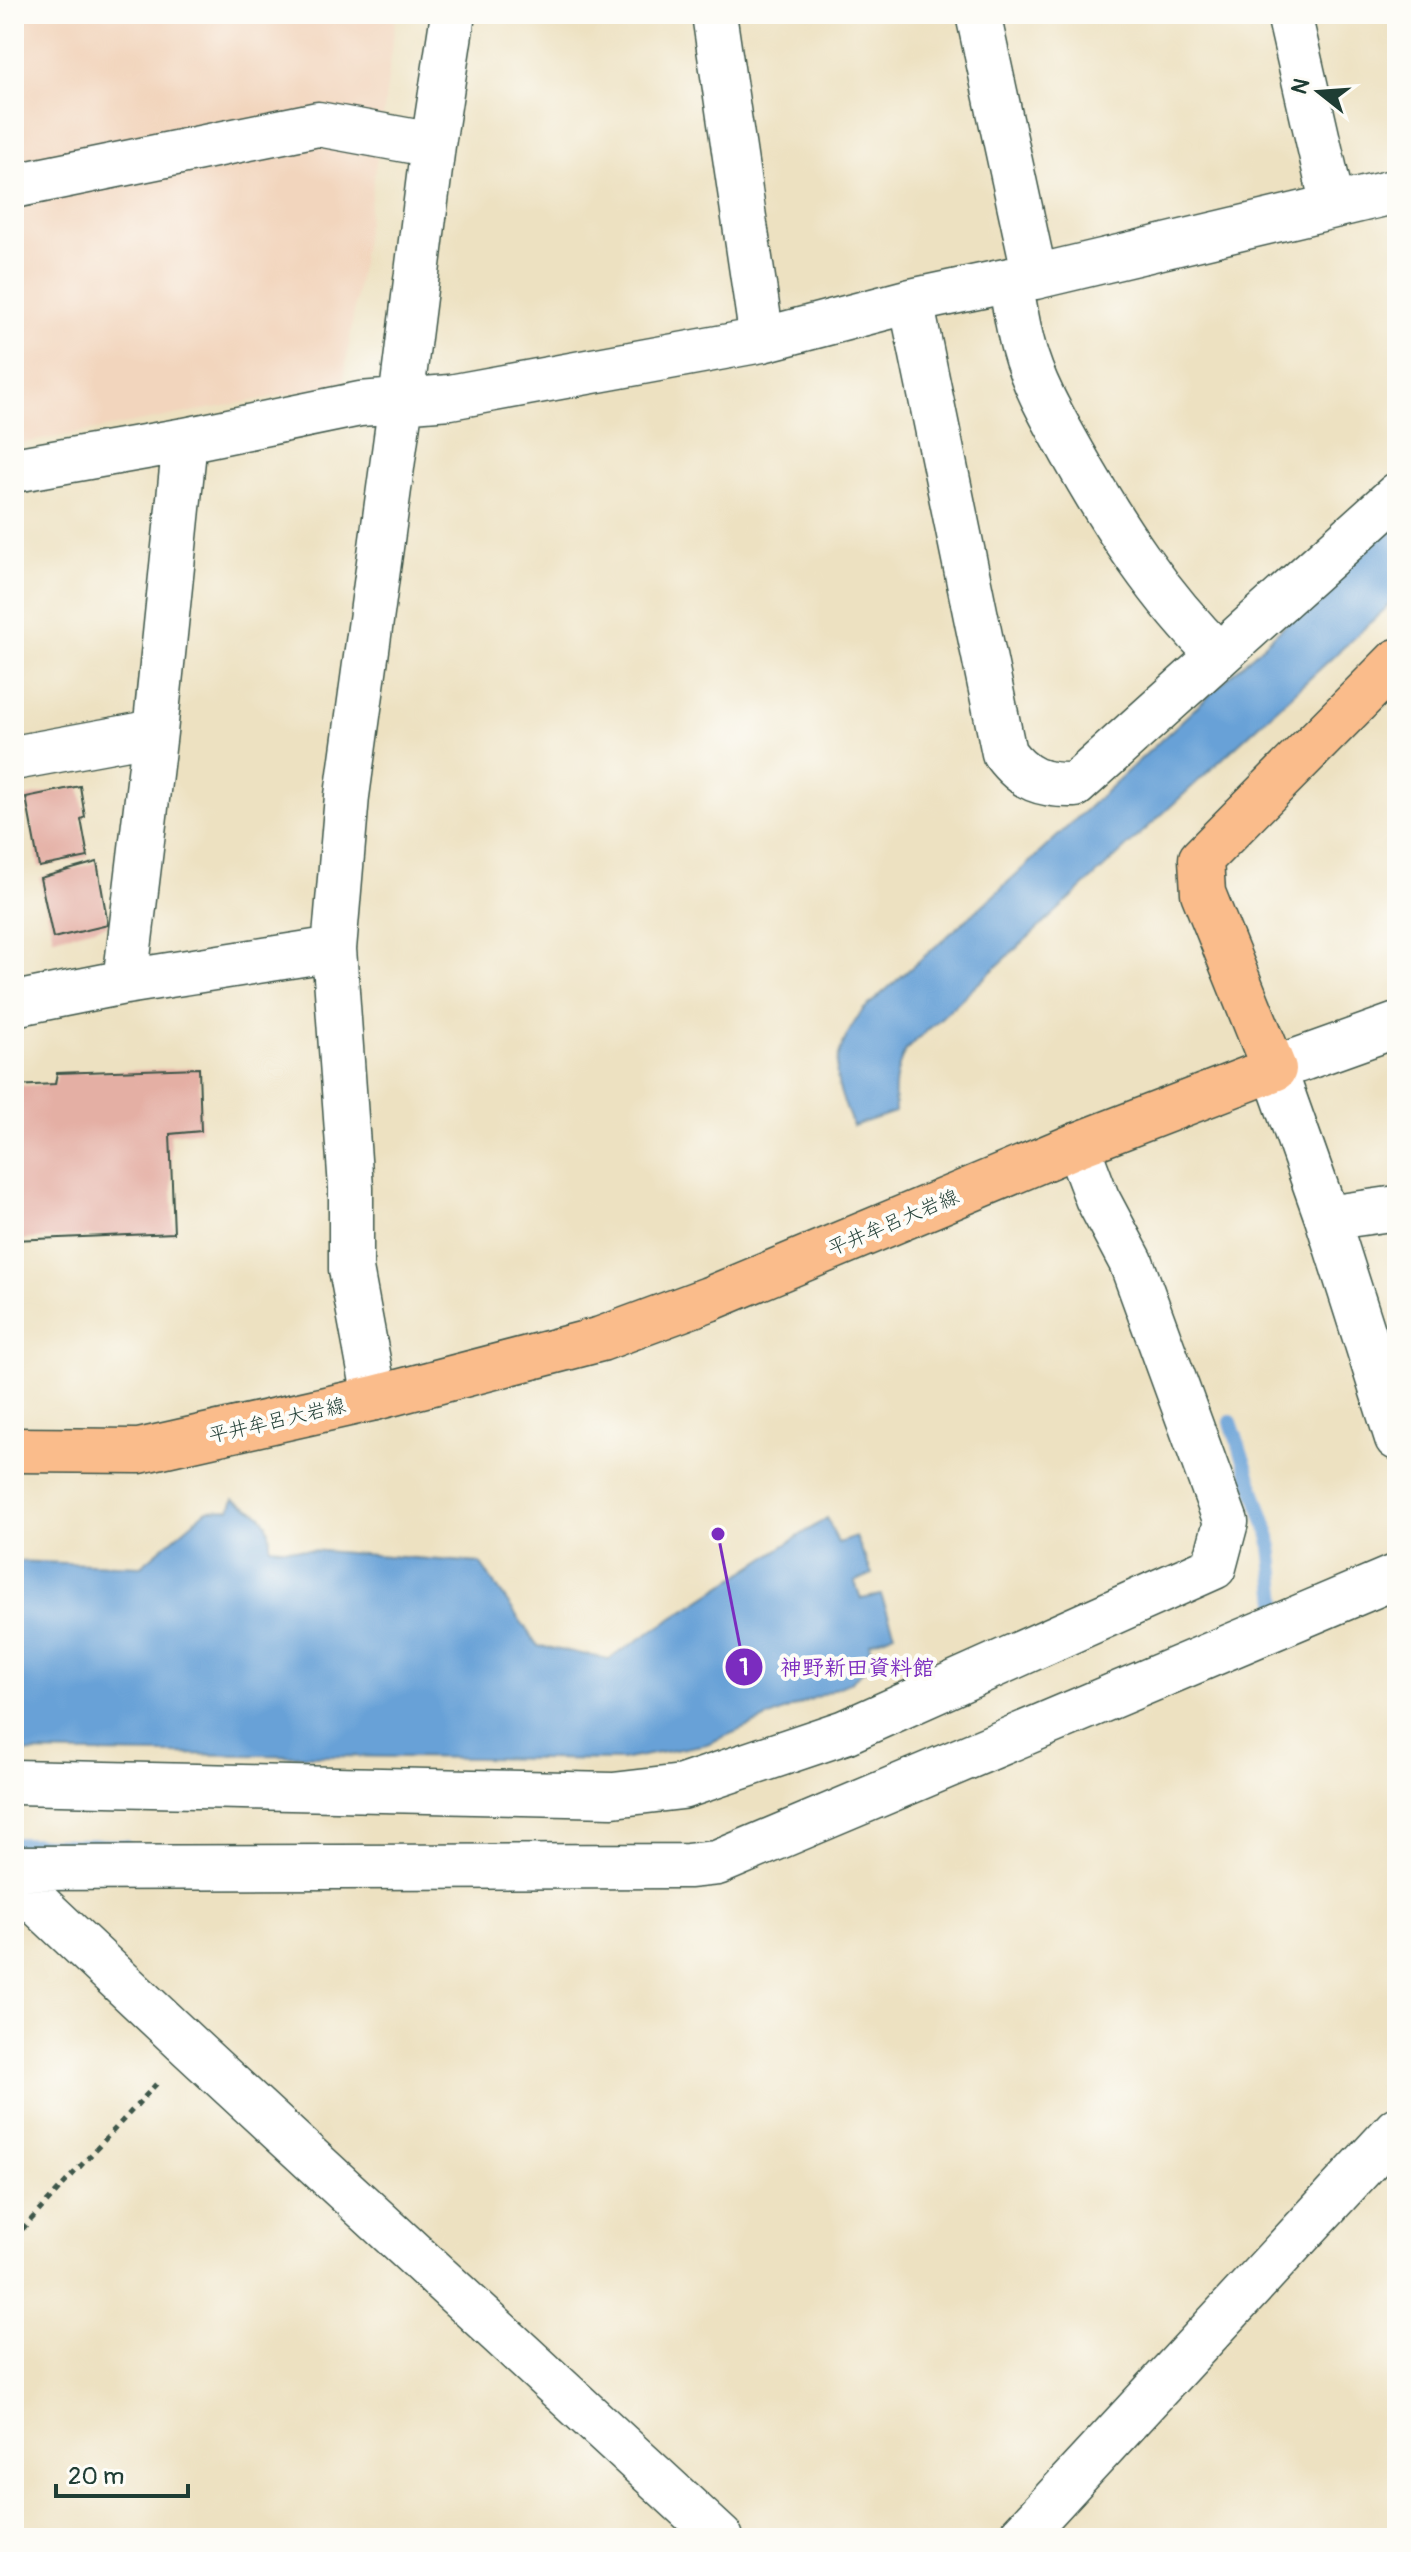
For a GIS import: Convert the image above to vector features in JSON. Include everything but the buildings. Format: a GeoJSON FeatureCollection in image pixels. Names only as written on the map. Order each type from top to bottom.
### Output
{"type":"FeatureCollection","features":[{"type":"Feature","properties":{"kind":"main road"},"geometry":{"type":"LineString","coordinates":[[1274,1069],[1203,893],[1201,859],[1395,667]]}},
{"type":"Feature","properties":{"kind":"main road","name":"平井牟呂大岩線"},"geometry":{"type":"LineString","coordinates":[[14,1450],[139,1451],[375,1398],[615,1334],[709,1299],[1077,1145],[1274,1069]]}},
{"type":"Feature","properties":{"kind":"street"},"geometry":{"type":"LineString","coordinates":[[375,1398],[351,1269],[351,1188],[334,949],[347,796],[453,14]]}},
{"type":"Feature","properties":{"kind":"street"},"geometry":{"type":"LineString","coordinates":[[714,14],[762,340]]}},
{"type":"Feature","properties":{"kind":"street"},"geometry":{"type":"LineString","coordinates":[[978,14],[1022,278],[1023,347],[1043,400],[1138,559],[1187,624],[1219,655]]}},
{"type":"Feature","properties":{"kind":"street"},"geometry":{"type":"LineString","coordinates":[[1289,14],[1333,206]]}},
{"type":"Feature","properties":{"kind":"street"},"geometry":{"type":"LineString","coordinates":[[14,186],[318,124],[433,145]]}},
{"type":"Feature","properties":{"kind":"street"},"geometry":{"type":"LineString","coordinates":[[14,470],[185,440],[360,404],[450,397],[762,340],[911,301],[1397,191]]}},
{"type":"Feature","properties":{"kind":"street"},"geometry":{"type":"LineString","coordinates":[[911,301],[1004,753],[1018,771],[1051,786],[1075,785],[1397,495]]}},
{"type":"Feature","properties":{"kind":"street"},"geometry":{"type":"LineString","coordinates":[[125,982],[185,440]]}},
{"type":"Feature","properties":{"kind":"street"},"geometry":{"type":"LineString","coordinates":[[14,758],[155,732]]}},
{"type":"Feature","properties":{"kind":"street"},"geometry":{"type":"LineString","coordinates":[[14,1004],[125,982],[334,949]]}},
{"type":"Feature","properties":{"kind":"street"},"geometry":{"type":"LineString","coordinates":[[1397,1025],[1274,1069],[1327,1218],[1397,1438]]}},
{"type":"Feature","properties":{"kind":"street"},"geometry":{"type":"LineString","coordinates":[[14,1782],[613,1795],[682,1787],[845,1732],[1214,1567],[1226,1522],[1131,1262],[1097,1198],[1077,1145]]}},
{"type":"Feature","properties":{"kind":"street"},"geometry":{"type":"LineString","coordinates":[[1327,1218],[1397,1208]]}},
{"type":"Feature","properties":{"kind":"street"},"geometry":{"type":"LineString","coordinates":[[14,1868],[688,1866],[717,1863],[1397,1576]]}},
{"type":"Feature","properties":{"kind":"street"},"geometry":{"type":"LineString","coordinates":[[14,1881],[721,2538]]}},
{"type":"Feature","properties":{"kind":"street"},"geometry":{"type":"LineString","coordinates":[[1019,2538],[1397,2129]]}},
{"type":"Feature","properties":{"kind":"path"},"geometry":{"type":"LineString","coordinates":[[14,2238],[191,2048]]}},
{"type":"Feature","properties":{"kind":"shaded area"},"geometry":{"type":"Polygon","coordinates":[[[14,14],[396,14],[343,384],[14,445],[14,14]]]}},
{"type":"Feature","properties":{"kind":"water"},"geometry":{"type":"Polygon","coordinates":[[[1397,521],[1397,598],[906,1050],[896,1080],[895,1112],[853,1126],[839,1088],[837,1068],[844,1041],[863,1010],[992,897],[1397,521]]]}},
{"type":"Feature","properties":{"kind":"water"},"geometry":{"type":"Polygon","coordinates":[[[234,1499],[251,1508],[266,1522],[270,1547],[480,1563],[538,1646],[609,1659],[827,1518],[838,1543],[856,1537],[872,1574],[855,1582],[861,1599],[881,1595],[895,1633],[870,1643],[869,1666],[849,1683],[707,1744],[621,1760],[14,1752],[14,1561],[141,1566],[207,1510],[230,1509],[234,1499]]]}},
{"type":"Feature","properties":{"kind":"waterway"},"geometry":{"type":"LineString","coordinates":[[1231,1422],[1270,1537],[1278,1611],[1271,1614]]}},
{"type":"Feature","properties":{"kind":"waterway"},"geometry":{"type":"LineString","coordinates":[[14,1844],[125,1846]]}},
{"type":"Feature","properties":{"kind":"place","name":"神野新田資料館"},"geometry":{"type":"Point","coordinates":[718,1534]}}]}
